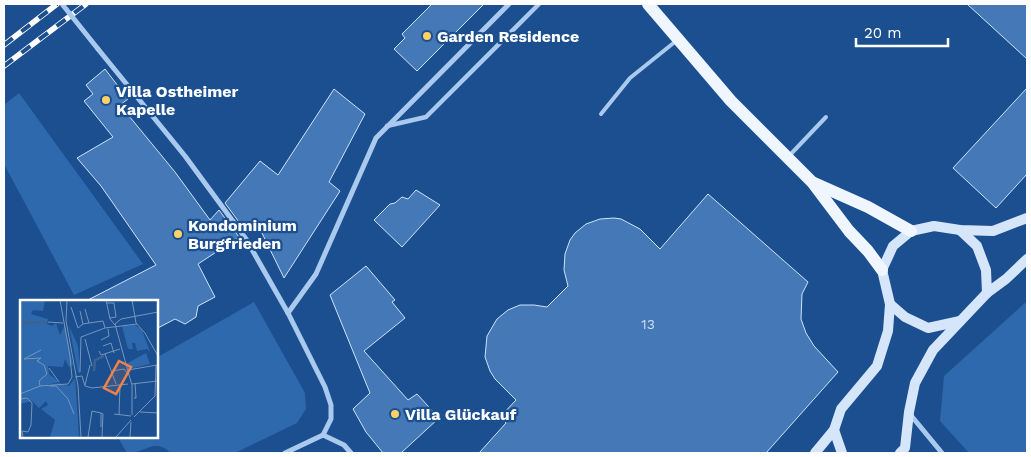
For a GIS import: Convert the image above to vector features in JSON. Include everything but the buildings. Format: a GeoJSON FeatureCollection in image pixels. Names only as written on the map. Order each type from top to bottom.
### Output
{"type":"FeatureCollection","features":[{"type":"Feature","properties":{"kind":"main road"},"geometry":{"type":"LineString","coordinates":[[648,4],[731,100],[812,182],[849,231],[868,251],[882,270],[890,304],[888,331],[876,366],[841,410],[834,430],[815,453]]}},
{"type":"Feature","properties":{"kind":"main road"},"geometry":{"type":"LineString","coordinates":[[812,182],[868,207],[910,231]]}},
{"type":"Feature","properties":{"kind":"main road"},"geometry":{"type":"LineString","coordinates":[[882,270],[893,246],[910,231],[934,226],[960,230],[993,231],[1027,218]]}},
{"type":"Feature","properties":{"kind":"main road"},"geometry":{"type":"LineString","coordinates":[[960,230],[977,246],[986,270],[986,293]]}},
{"type":"Feature","properties":{"kind":"main road"},"geometry":{"type":"LineString","coordinates":[[900,453],[905,448],[909,412],[915,383],[933,350],[986,293],[1006,279],[1027,259]]}},
{"type":"Feature","properties":{"kind":"main road"},"geometry":{"type":"LineString","coordinates":[[890,304],[905,317],[928,328],[961,320]]}},
{"type":"Feature","properties":{"kind":"main road"},"geometry":{"type":"LineString","coordinates":[[834,430],[842,453]]}},
{"type":"Feature","properties":{"kind":"street"},"geometry":{"type":"LineString","coordinates":[[62,4],[185,156],[246,239],[288,313],[325,387],[331,405],[331,419],[323,435],[285,453]]}},
{"type":"Feature","properties":{"kind":"street"},"geometry":{"type":"LineString","coordinates":[[288,313],[316,274],[376,138],[509,4]]}},
{"type":"Feature","properties":{"kind":"street"},"geometry":{"type":"LineString","coordinates":[[387,126],[426,117],[539,4]]}},
{"type":"Feature","properties":{"kind":"street"},"geometry":{"type":"LineString","coordinates":[[909,412],[942,453]]}},
{"type":"Feature","properties":{"kind":"street"},"geometry":{"type":"LineString","coordinates":[[323,435],[344,445],[351,453]]}},
{"type":"Feature","properties":{"kind":"lane"},"geometry":{"type":"LineString","coordinates":[[601,114],[630,78],[678,40]]}},
{"type":"Feature","properties":{"kind":"lane"},"geometry":{"type":"LineString","coordinates":[[787,157],[826,117]]}},
{"type":"Feature","properties":{"kind":"shaded area"},"geometry":{"type":"Polygon","coordinates":[[[19,93],[143,264],[74,295],[4,164],[4,105],[19,93]]]}},
{"type":"Feature","properties":{"kind":"shaded area"},"geometry":{"type":"Polygon","coordinates":[[[1027,301],[1027,453],[969,453],[940,421],[944,376],[1027,301]]]}},
{"type":"Feature","properties":{"kind":"shaded area"},"geometry":{"type":"Polygon","coordinates":[[[254,302],[305,393],[306,409],[297,423],[235,453],[171,453],[165,448],[155,446],[127,453],[118,437],[158,437],[158,357],[254,302]]]}},
{"type":"Feature","properties":{"kind":"railway"},"geometry":{"type":"LineString","coordinates":[[4,45],[57,4]]}},
{"type":"Feature","properties":{"kind":"railway"},"geometry":{"type":"LineString","coordinates":[[4,66],[86,4]]}},
{"type":"Feature","properties":{"kind":"place","name":"Garden Residence"},"geometry":{"type":"Point","coordinates":[427,36]}},
{"type":"Feature","properties":{"kind":"place","name":"Villa Ostheimer Kapelle"},"geometry":{"type":"Point","coordinates":[106,100]}},
{"type":"Feature","properties":{"kind":"place","name":"Kondominium Burgfrieden"},"geometry":{"type":"Point","coordinates":[178,234]}},
{"type":"Feature","properties":{"kind":"place","name":"Villa Glückauf"},"geometry":{"type":"Point","coordinates":[395,414]}}]}
